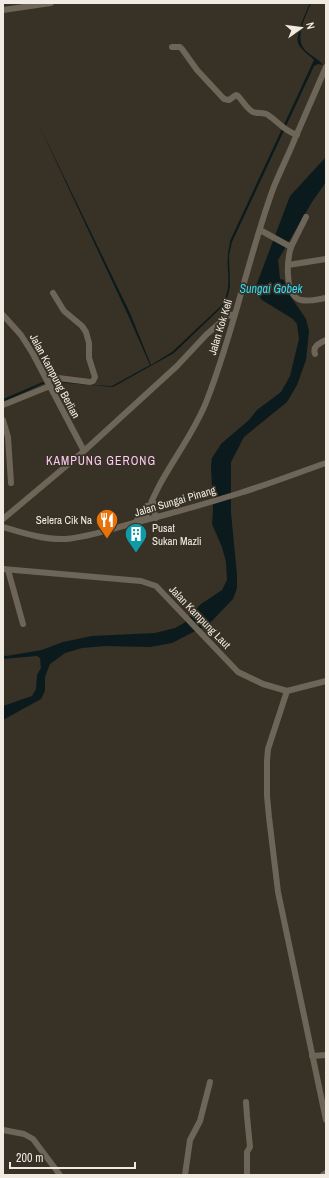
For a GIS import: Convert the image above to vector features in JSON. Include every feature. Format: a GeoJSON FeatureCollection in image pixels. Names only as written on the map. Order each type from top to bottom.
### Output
{"type":"FeatureCollection","features":[{"type":"Feature","properties":{"kind":"street"},"geometry":{"type":"LineString","coordinates":[[3,10],[51,3]]}},
{"type":"Feature","properties":{"kind":"street"},"geometry":{"type":"LineString","coordinates":[[172,47],[180,47],[197,70],[224,99],[230,100],[236,95],[254,113],[265,113],[283,128],[297,135]]}},
{"type":"Feature","properties":{"kind":"street","name":"Jalan Kok Keli"},"geometry":{"type":"LineString","coordinates":[[145,520],[152,500],[202,412],[226,346],[262,232],[274,188],[326,67]]}},
{"type":"Feature","properties":{"kind":"street"},"geometry":{"type":"LineString","coordinates":[[306,217],[289,246],[288,265],[291,290],[299,300],[306,301],[326,298]]}},
{"type":"Feature","properties":{"kind":"street"},"geometry":{"type":"LineString","coordinates":[[262,232],[289,246]]}},
{"type":"Feature","properties":{"kind":"street"},"geometry":{"type":"LineString","coordinates":[[288,265],[326,259]]}},
{"type":"Feature","properties":{"kind":"street"},"geometry":{"type":"LineString","coordinates":[[3,405],[58,378],[87,382],[93,381],[95,377],[89,360],[89,343],[84,329],[64,311],[53,293]]}},
{"type":"Feature","properties":{"kind":"street"},"geometry":{"type":"LineString","coordinates":[[3,519],[84,451],[177,366],[206,335],[228,316],[235,314]]}},
{"type":"Feature","properties":{"kind":"street","name":"Jalan Kampung Berlian"},"geometry":{"type":"LineString","coordinates":[[3,315],[13,324],[27,343],[84,451]]}},
{"type":"Feature","properties":{"kind":"street"},"geometry":{"type":"LineString","coordinates":[[315,354],[315,347],[326,340]]}},
{"type":"Feature","properties":{"kind":"street"},"geometry":{"type":"LineString","coordinates":[[3,420],[8,437],[11,483]]}},
{"type":"Feature","properties":{"kind":"street","name":"Jalan Sungai Pinang"},"geometry":{"type":"LineString","coordinates":[[3,527],[31,535],[65,539],[102,532],[241,493],[326,463]]}},
{"type":"Feature","properties":{"kind":"street"},"geometry":{"type":"LineString","coordinates":[[152,500],[156,518]]}},
{"type":"Feature","properties":{"kind":"street"},"geometry":{"type":"LineString","coordinates":[[135,523],[152,500]]}},
{"type":"Feature","properties":{"kind":"street"},"geometry":{"type":"LineString","coordinates":[[6,570],[23,624]]}},
{"type":"Feature","properties":{"kind":"street","name":"Jalan Kampung Laut"},"geometry":{"type":"LineString","coordinates":[[6,570],[142,581],[156,586],[238,672],[263,684],[287,692]]}},
{"type":"Feature","properties":{"kind":"street"},"geometry":{"type":"LineString","coordinates":[[326,682],[287,692],[268,749],[267,761],[267,796],[278,892],[326,1120]]}},
{"type":"Feature","properties":{"kind":"street"},"geometry":{"type":"LineString","coordinates":[[312,1056],[326,1055]]}},
{"type":"Feature","properties":{"kind":"street"},"geometry":{"type":"LineString","coordinates":[[185,1175],[190,1140],[200,1121],[210,1082]]}},
{"type":"Feature","properties":{"kind":"street"},"geometry":{"type":"LineString","coordinates":[[246,1102],[250,1147],[247,1152],[247,1175]]}},
{"type":"Feature","properties":{"kind":"street"},"geometry":{"type":"LineString","coordinates":[[3,1130],[24,1134],[33,1139],[60,1175]]}},
{"type":"Feature","properties":{"kind":"water","name":"Sungai Gobek"},"geometry":{"type":"Polygon","coordinates":[[[310,3],[302,27],[302,46],[323,65],[318,64],[314,66],[232,242],[229,255],[230,286],[224,305],[174,353],[113,387],[56,382],[54,381],[56,379],[92,385],[112,386],[150,365],[38,123],[130,313],[151,365],[172,352],[222,305],[228,285],[228,252],[230,241],[314,60],[301,48],[297,39],[301,23],[310,3]]]}},
{"type":"Feature","properties":{"kind":"water","name":"Sungai Gobek"},"geometry":{"type":"Polygon","coordinates":[[[326,157],[326,182],[312,202],[278,260],[280,279],[284,280],[289,294],[306,319],[309,331],[306,360],[297,385],[287,402],[244,437],[231,462],[231,513],[237,575],[237,588],[233,599],[209,624],[172,643],[150,647],[105,646],[82,648],[65,653],[50,664],[45,677],[45,691],[41,699],[3,720],[3,706],[32,696],[36,689],[37,675],[41,668],[40,658],[37,656],[3,659],[3,655],[6,656],[42,650],[63,642],[92,636],[155,633],[175,628],[184,623],[201,604],[222,590],[227,580],[226,562],[222,547],[212,524],[212,458],[221,444],[249,420],[257,410],[281,392],[290,376],[299,339],[297,324],[293,319],[262,300],[256,292],[256,286],[290,196],[326,157]]]}},
{"type":"Feature","properties":{"kind":"water"},"geometry":{"type":"Polygon","coordinates":[[[43,382],[45,383],[3,402],[3,399],[43,382]]]}},
{"type":"Feature","properties":{"kind":"place","name":"Selera Cik Na"},"geometry":{"type":"Point","coordinates":[107,540]}},
{"type":"Feature","properties":{"kind":"place","name":"Pusat Sukan Mazli"},"geometry":{"type":"Point","coordinates":[136,554]}},
{"type":"Feature","properties":{"kind":"district","name":"KAMPUNG GERONG"},"geometry":{"type":"Point","coordinates":[101,461]}}]}
